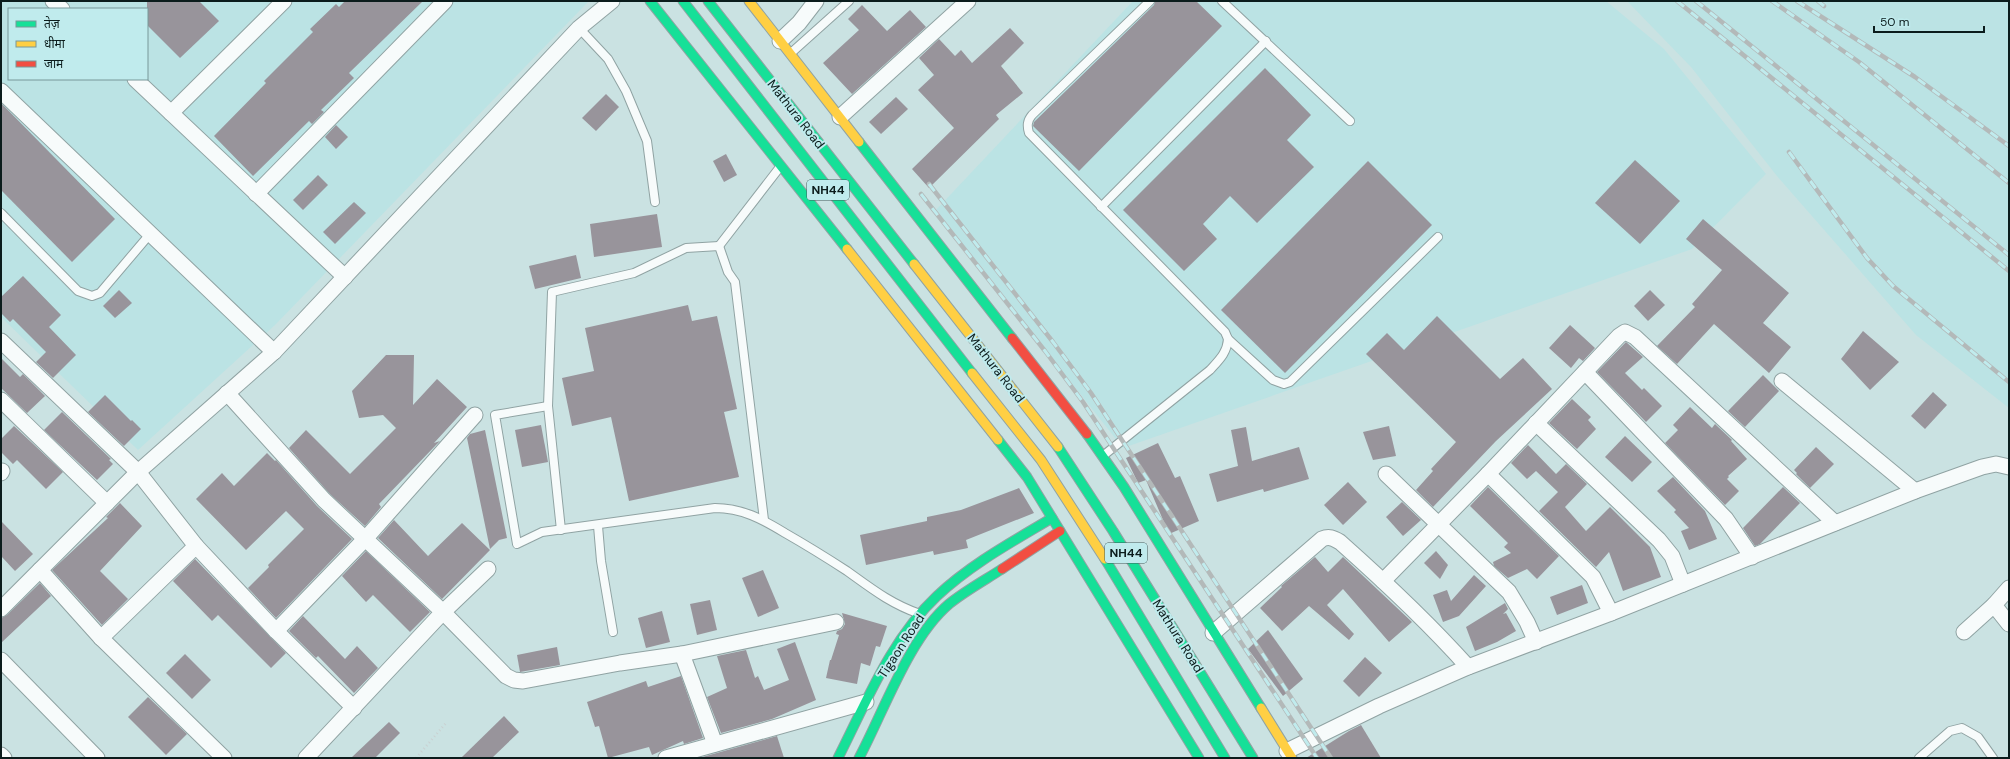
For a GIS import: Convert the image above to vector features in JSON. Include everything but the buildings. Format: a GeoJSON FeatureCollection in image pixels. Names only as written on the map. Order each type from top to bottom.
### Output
{"type":"FeatureCollection","features":[{"type":"Feature","properties":{"kind":"main road"},"geometry":{"type":"LineString","coordinates":[[650,1],[1027,477],[1199,758]]}},
{"type":"Feature","properties":{"kind":"main road","name":"Mathura Road"},"geometry":{"type":"LineString","coordinates":[[683,1],[1041,460],[1094,541],[1225,758]]}},
{"type":"Feature","properties":{"kind":"main road","name":"Mathura Road"},"geometry":{"type":"LineString","coordinates":[[708,1],[1056,444],[1113,531],[1253,758]]}},
{"type":"Feature","properties":{"kind":"main road"},"geometry":{"type":"LineString","coordinates":[[749,1],[1103,456],[1290,755]]}},
{"type":"Feature","properties":{"kind":"main road","name":"Tigaon Road"},"geometry":{"type":"LineString","coordinates":[[838,758],[866,702],[904,635],[919,614],[936,596],[974,567],[1052,518]]}},
{"type":"Feature","properties":{"kind":"main road","name":"Tigaon Road"},"geometry":{"type":"LineString","coordinates":[[859,758],[911,655],[934,620],[949,604],[1060,531]]}},
{"type":"Feature","properties":{"kind":"street"},"geometry":{"type":"LineString","coordinates":[[53,1],[61,8]]}},
{"type":"Feature","properties":{"kind":"street"},"geometry":{"type":"LineString","coordinates":[[256,194],[445,1]]}},
{"type":"Feature","properties":{"kind":"street"},"geometry":{"type":"LineString","coordinates":[[1,609],[138,472],[274,352],[579,28],[612,1]]}},
{"type":"Feature","properties":{"kind":"street"},"geometry":{"type":"LineString","coordinates":[[780,41],[799,23],[816,1]]}},
{"type":"Feature","properties":{"kind":"street"},"geometry":{"type":"LineString","coordinates":[[840,118],[968,1]]}},
{"type":"Feature","properties":{"kind":"street"},"geometry":{"type":"LineString","coordinates":[[171,113],[282,2]]}},
{"type":"Feature","properties":{"kind":"street"},"geometry":{"type":"LineString","coordinates":[[136,80],[345,277]]}},
{"type":"Feature","properties":{"kind":"street"},"geometry":{"type":"LineString","coordinates":[[1,91],[274,352]]}},
{"type":"Feature","properties":{"kind":"street"},"geometry":{"type":"LineString","coordinates":[[1383,581],[1438,526],[1622,334],[1629,333],[1835,523]]}},
{"type":"Feature","properties":{"kind":"street"},"geometry":{"type":"LineString","coordinates":[[1,341],[138,472],[196,546],[276,631],[354,708]]}},
{"type":"Feature","properties":{"kind":"street"},"geometry":{"type":"LineString","coordinates":[[1585,372],[1726,519],[1752,556]]}},
{"type":"Feature","properties":{"kind":"street"},"geometry":{"type":"LineString","coordinates":[[1782,382],[1915,491]]}},
{"type":"Feature","properties":{"kind":"street"},"geometry":{"type":"LineString","coordinates":[[228,393],[324,500],[443,612],[506,676],[514,680],[523,682],[682,654],[836,622]]}},
{"type":"Feature","properties":{"kind":"street"},"geometry":{"type":"LineString","coordinates":[[1,400],[107,503]]}},
{"type":"Feature","properties":{"kind":"street"},"geometry":{"type":"LineString","coordinates":[[276,631],[366,538],[475,415]]}},
{"type":"Feature","properties":{"kind":"street"},"geometry":{"type":"LineString","coordinates":[[1536,423],[1659,540],[1672,556],[1683,584]]}},
{"type":"Feature","properties":{"kind":"street"},"geometry":{"type":"LineString","coordinates":[[1290,755],[1379,706],[1468,667],[1611,613],[1915,491],[1982,467],[1996,464],[2009,467]]}},
{"type":"Feature","properties":{"kind":"street"},"geometry":{"type":"LineString","coordinates":[[1386,474],[1438,526],[1509,592],[1528,622],[1536,642]]}},
{"type":"Feature","properties":{"kind":"street"},"geometry":{"type":"LineString","coordinates":[[1488,474],[1593,577],[1611,613]]}},
{"type":"Feature","properties":{"kind":"street"},"geometry":{"type":"LineString","coordinates":[[1214,633],[1322,539],[1327,537],[1340,542],[1383,581],[1437,632],[1468,667]]}},
{"type":"Feature","properties":{"kind":"street"},"geometry":{"type":"LineString","coordinates":[[101,638],[196,546]]}},
{"type":"Feature","properties":{"kind":"street"},"geometry":{"type":"LineString","coordinates":[[306,758],[443,612],[488,569]]}},
{"type":"Feature","properties":{"kind":"street"},"geometry":{"type":"LineString","coordinates":[[40,570],[101,638],[224,758]]}},
{"type":"Feature","properties":{"kind":"street"},"geometry":{"type":"LineString","coordinates":[[1964,632],[1994,605],[2009,588]]}},
{"type":"Feature","properties":{"kind":"street"},"geometry":{"type":"LineString","coordinates":[[1994,605],[2009,624]]}},
{"type":"Feature","properties":{"kind":"street"},"geometry":{"type":"LineString","coordinates":[[682,654],[714,744]]}},
{"type":"Feature","properties":{"kind":"street"},"geometry":{"type":"LineString","coordinates":[[1,660],[97,758]]}},
{"type":"Feature","properties":{"kind":"street"},"geometry":{"type":"LineString","coordinates":[[666,758],[866,702]]}},
{"type":"Feature","properties":{"kind":"street"},"geometry":{"type":"LineString","coordinates":[[1,755],[4,758]]}},
{"type":"Feature","properties":{"kind":"lane"},"geometry":{"type":"LineString","coordinates":[[790,54],[849,1]]}},
{"type":"Feature","properties":{"kind":"lane"},"geometry":{"type":"LineString","coordinates":[[1150,1],[1028,120],[1027,126],[1029,133],[1101,208],[1225,332],[1228,339],[1273,380],[1284,384],[1290,382],[1438,237]]}},
{"type":"Feature","properties":{"kind":"lane"},"geometry":{"type":"LineString","coordinates":[[1222,1],[1350,121]]}},
{"type":"Feature","properties":{"kind":"lane"},"geometry":{"type":"LineString","coordinates":[[579,28],[608,59],[626,91],[647,141],[655,202]]}},
{"type":"Feature","properties":{"kind":"lane"},"geometry":{"type":"LineString","coordinates":[[1101,208],[1266,41]]}},
{"type":"Feature","properties":{"kind":"lane"},"geometry":{"type":"LineString","coordinates":[[560,530],[548,406],[552,292],[634,273],[686,248],[719,246],[781,166]]}},
{"type":"Feature","properties":{"kind":"lane"},"geometry":{"type":"LineString","coordinates":[[1,212],[78,291],[92,296],[100,293],[150,234]]}},
{"type":"Feature","properties":{"kind":"lane"},"geometry":{"type":"LineString","coordinates":[[719,246],[728,272],[735,282],[764,520]]}},
{"type":"Feature","properties":{"kind":"lane"},"geometry":{"type":"LineString","coordinates":[[1103,456],[1210,370],[1222,357],[1227,348],[1228,339]]}},
{"type":"Feature","properties":{"kind":"lane"},"geometry":{"type":"LineString","coordinates":[[548,406],[495,415],[517,544],[542,532],[598,526],[715,508],[741,510],[764,520],[818,552],[898,607],[934,620]]}},
{"type":"Feature","properties":{"kind":"lane"},"geometry":{"type":"LineString","coordinates":[[598,526],[601,561],[613,632]]}},
{"type":"Feature","properties":{"kind":"lane"},"geometry":{"type":"LineString","coordinates":[[1919,758],[1950,731],[1962,728],[1978,737],[1993,758]]}},
{"type":"Feature","properties":{"kind":"path"},"geometry":{"type":"LineString","coordinates":[[416,758],[446,723]]}},
{"type":"Feature","properties":{"kind":"shaded area"},"geometry":{"type":"Polygon","coordinates":[[[1,1],[589,1],[275,325],[138,450],[1,317],[1,1]]]}},
{"type":"Feature","properties":{"kind":"shaded area"},"geometry":{"type":"Polygon","coordinates":[[[1133,1],[1606,1],[1664,49],[1766,174],[1692,249],[1123,448],[935,211],[1133,1]]]}},
{"type":"Feature","properties":{"kind":"shaded area"},"geometry":{"type":"Polygon","coordinates":[[[1627,1],[2009,1],[2009,408],[1916,335],[1777,176],[1691,67],[1627,1]]]}},
{"type":"Feature","properties":{"kind":"railway"},"geometry":{"type":"LineString","coordinates":[[1677,1],[2009,271]]}},
{"type":"Feature","properties":{"kind":"railway"},"geometry":{"type":"LineString","coordinates":[[1696,1],[2009,255]]}},
{"type":"Feature","properties":{"kind":"railway"},"geometry":{"type":"LineString","coordinates":[[1772,1],[1859,62],[2009,183]]}},
{"type":"Feature","properties":{"kind":"railway"},"geometry":{"type":"LineString","coordinates":[[1797,1],[1915,77],[2009,146]]}},
{"type":"Feature","properties":{"kind":"railway"},"geometry":{"type":"LineString","coordinates":[[1818,1],[1824,6]]}},
{"type":"Feature","properties":{"kind":"railway"},"geometry":{"type":"LineString","coordinates":[[1789,152],[1867,258],[1893,286],[2009,382]]}},
{"type":"Feature","properties":{"kind":"railway"},"geometry":{"type":"LineString","coordinates":[[929,184],[1053,342],[1091,393],[1331,758]]}},
{"type":"Feature","properties":{"kind":"railway"},"geometry":{"type":"LineString","coordinates":[[921,194],[1045,351],[1083,402],[1317,758]]}},
{"type":"Feature","properties":{"kind":"traffic: fast"},"geometry":{"type":"LineString","coordinates":[[650,1],[847,249]]}},
{"type":"Feature","properties":{"kind":"traffic: fast"},"geometry":{"type":"LineString","coordinates":[[683,1],[972,373]]}},
{"type":"Feature","properties":{"kind":"traffic: fast"},"geometry":{"type":"LineString","coordinates":[[708,1],[914,264]]}},
{"type":"Feature","properties":{"kind":"traffic: fast"},"geometry":{"type":"LineString","coordinates":[[859,142],[1012,338]]}},
{"type":"Feature","properties":{"kind":"traffic: fast"},"geometry":{"type":"LineString","coordinates":[[1087,434],[1124,487],[1261,708]]}},
{"type":"Feature","properties":{"kind":"traffic: fast"},"geometry":{"type":"LineString","coordinates":[[998,440],[1027,477],[1199,758]]}},
{"type":"Feature","properties":{"kind":"traffic: fast"},"geometry":{"type":"LineString","coordinates":[[1058,447],[1113,531],[1253,758]]}},
{"type":"Feature","properties":{"kind":"traffic: fast"},"geometry":{"type":"LineString","coordinates":[[838,758],[881,672],[906,632],[921,613],[950,584],[992,554],[1052,518]]}},
{"type":"Feature","properties":{"kind":"traffic: fast"},"geometry":{"type":"LineString","coordinates":[[1105,559],[1225,758]]}},
{"type":"Feature","properties":{"kind":"traffic: fast"},"geometry":{"type":"LineString","coordinates":[[859,758],[898,676],[922,636],[935,618],[955,599],[1002,569]]}},
{"type":"Feature","properties":{"kind":"traffic: slow"},"geometry":{"type":"LineString","coordinates":[[749,1],[859,142]]}},
{"type":"Feature","properties":{"kind":"traffic: slow"},"geometry":{"type":"LineString","coordinates":[[847,249],[998,440]]}},
{"type":"Feature","properties":{"kind":"traffic: slow"},"geometry":{"type":"LineString","coordinates":[[914,264],[1058,447]]}},
{"type":"Feature","properties":{"kind":"traffic: slow"},"geometry":{"type":"LineString","coordinates":[[972,373],[1041,460],[1105,559]]}},
{"type":"Feature","properties":{"kind":"traffic: slow"},"geometry":{"type":"LineString","coordinates":[[1261,708],[1292,758]]}},
{"type":"Feature","properties":{"kind":"traffic: jam"},"geometry":{"type":"LineString","coordinates":[[1012,338],[1087,434]]}},
{"type":"Feature","properties":{"kind":"traffic: jam"},"geometry":{"type":"LineString","coordinates":[[1002,569],[1060,531]]}}]}
